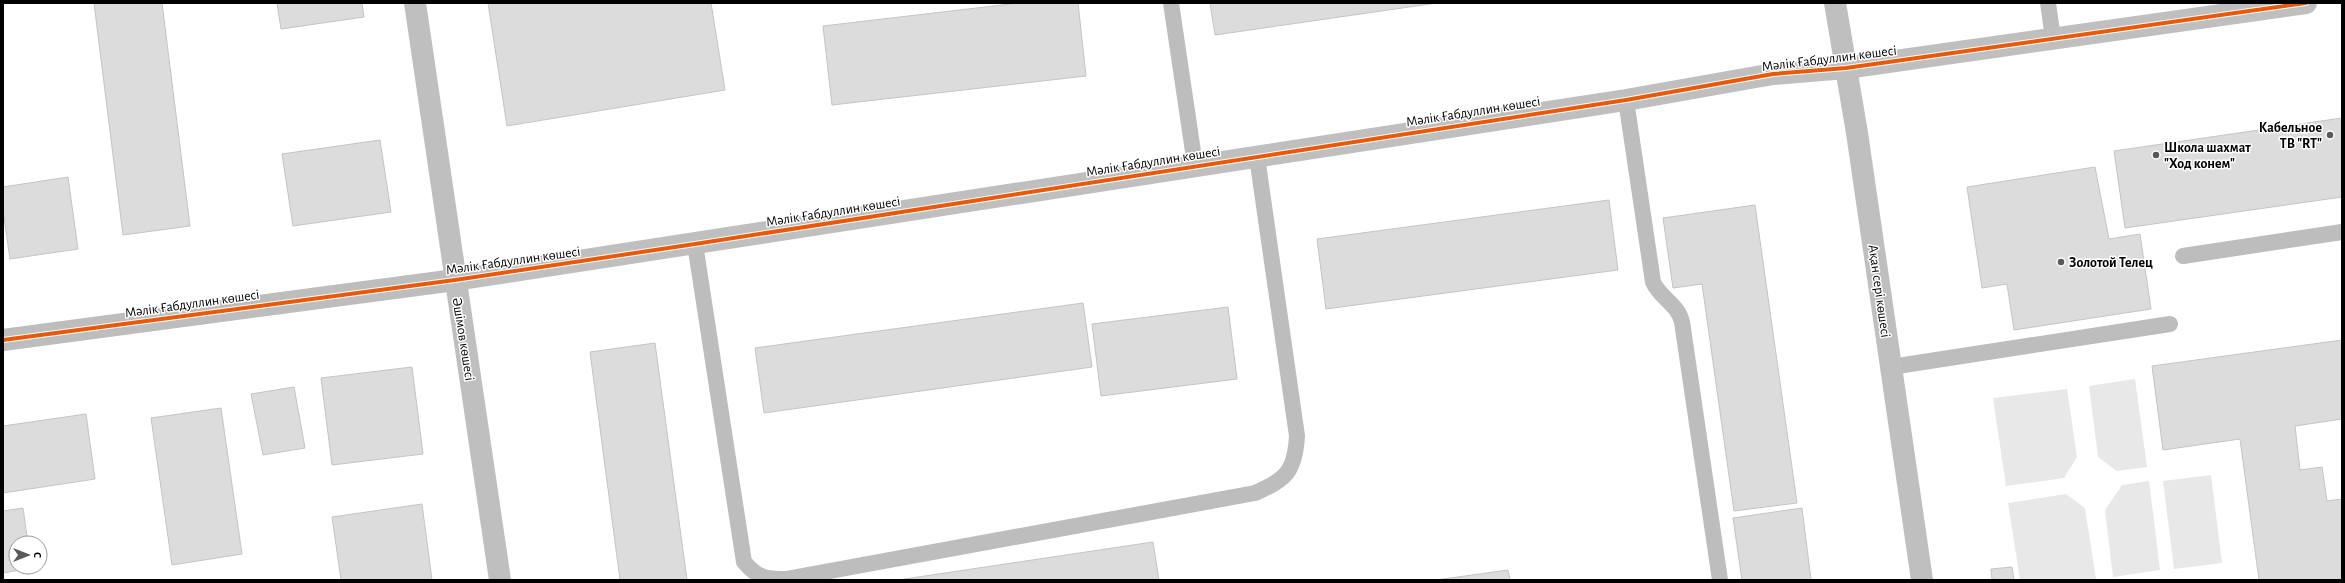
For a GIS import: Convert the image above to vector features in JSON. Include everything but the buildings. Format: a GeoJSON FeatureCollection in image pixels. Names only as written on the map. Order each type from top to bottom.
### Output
{"type":"FeatureCollection","features":[{"type":"Feature","properties":{"kind":"street","name":"Әшімов көшесі"},"geometry":{"type":"LineString","coordinates":[[415,3],[500,580]]}},
{"type":"Feature","properties":{"kind":"street","name":"Ақан сері көшесі"},"geometry":{"type":"LineString","coordinates":[[1835,3],[1922,580]]}},
{"type":"Feature","properties":{"kind":"street","name":"Мәлік Ғабдуллин көшесі"},"geometry":{"type":"LineString","coordinates":[[3,340],[455,280],[695,244],[1195,165],[1257,157],[1626,100],[1773,74],[1846,68],[2306,3]]}},
{"type":"Feature","properties":{"kind":"lane"},"geometry":{"type":"LineString","coordinates":[[1171,3],[1195,165]]}},
{"type":"Feature","properties":{"kind":"lane"},"geometry":{"type":"LineString","coordinates":[[2048,3],[2053,39]]}},
{"type":"Feature","properties":{"kind":"lane"},"geometry":{"type":"LineString","coordinates":[[1626,100],[1653,282],[1658,292],[1675,306],[1682,322],[1720,580]]}},
{"type":"Feature","properties":{"kind":"lane"},"geometry":{"type":"LineString","coordinates":[[744,562],[755,574],[771,579],[786,579],[1255,493],[1276,484],[1288,474],[1294,463],[1297,436],[1257,157]]}},
{"type":"Feature","properties":{"kind":"lane"},"geometry":{"type":"LineString","coordinates":[[2183,256],[2342,232]]}},
{"type":"Feature","properties":{"kind":"lane"},"geometry":{"type":"LineString","coordinates":[[695,244],[746,580]]}},
{"type":"Feature","properties":{"kind":"lane"},"geometry":{"type":"LineString","coordinates":[[1891,367],[2170,324]]}},
{"type":"Feature","properties":{"kind":"shaded area"},"geometry":{"type":"Polygon","coordinates":[[[2135,379],[2147,467],[2117,471],[2098,457],[2089,386],[2135,379]]]}},
{"type":"Feature","properties":{"kind":"shaded area"},"geometry":{"type":"Polygon","coordinates":[[[2067,389],[2077,457],[2064,478],[2006,486],[1993,398],[2067,389]]]}},
{"type":"Feature","properties":{"kind":"shaded area"},"geometry":{"type":"Polygon","coordinates":[[[2211,475],[2222,563],[2174,569],[2163,481],[2211,475]]]}},
{"type":"Feature","properties":{"kind":"shaded area"},"geometry":{"type":"Polygon","coordinates":[[[2149,481],[2160,570],[2113,577],[2105,510],[2122,485],[2149,481]]]}},
{"type":"Feature","properties":{"kind":"shaded area"},"geometry":{"type":"Polygon","coordinates":[[[2066,494],[2085,508],[2096,579],[2020,580],[2008,503],[2066,494]]]}},
{"type":"Feature","properties":{"kind":"cycle path"},"geometry":{"type":"LineString","coordinates":[[3,340],[455,280],[695,244],[1626,100],[1773,74],[1846,68],[2306,3]]}},
{"type":"Feature","properties":{"kind":"place","name":"Кабельное ТВ \"RT\""},"geometry":{"type":"Point","coordinates":[2330,135]}},
{"type":"Feature","properties":{"kind":"place","name":"Школа шахмат \"Ход конем\""},"geometry":{"type":"Point","coordinates":[2156,155]}},
{"type":"Feature","properties":{"kind":"place","name":"Золотой Телец"},"geometry":{"type":"Point","coordinates":[2061,262]}}]}
